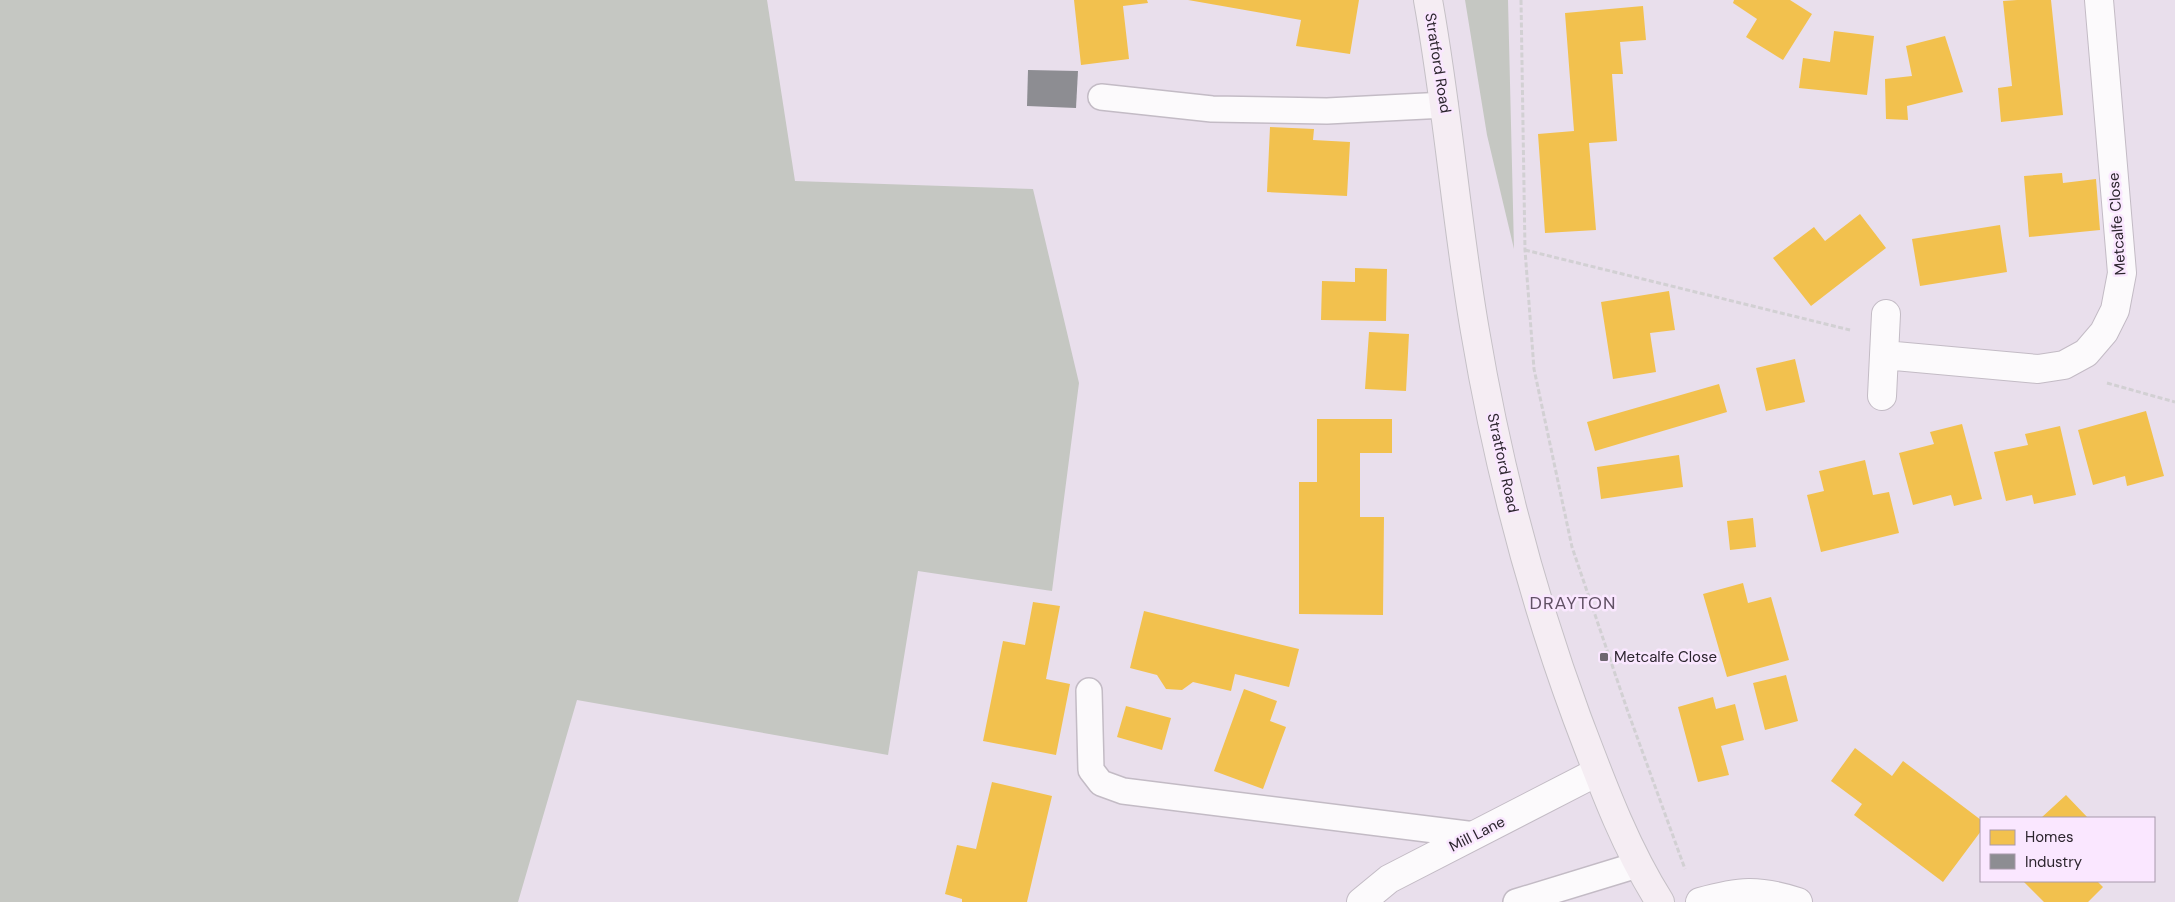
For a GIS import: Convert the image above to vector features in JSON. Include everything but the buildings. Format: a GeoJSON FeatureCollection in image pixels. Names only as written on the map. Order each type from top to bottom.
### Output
{"type":"FeatureCollection","features":[{"type":"Feature","properties":{"kind":"main road","name":"Stratford Road"},"geometry":{"type":"LineString","coordinates":[[1428,0],[1445,105],[1475,331],[1510,502],[1555,657],[1597,772],[1637,865],[1660,902]]}},
{"type":"Feature","properties":{"kind":"street","name":"Metcalfe Close"},"geometry":{"type":"LineString","coordinates":[[1885,336],[2038,369],[2064,365],[2086,353],[2104,332],[2115,310],[2122,273],[2099,0]]}},
{"type":"Feature","properties":{"kind":"street"},"geometry":{"type":"LineString","coordinates":[[1882,396],[1885,336]]}},
{"type":"Feature","properties":{"kind":"street","name":"Mill Lane"},"geometry":{"type":"LineString","coordinates":[[1361,902],[1389,879],[1597,772]]}},
{"type":"Feature","properties":{"kind":"street"},"geometry":{"type":"LineString","coordinates":[[1700,902],[1743,892],[1778,896],[1798,902]]}},
{"type":"Feature","properties":{"kind":"lane"},"geometry":{"type":"LineString","coordinates":[[1101,97],[1212,108],[1327,111],[1445,105]]}},
{"type":"Feature","properties":{"kind":"lane"},"geometry":{"type":"LineString","coordinates":[[1089,691],[1092,770],[1101,783],[1123,791],[1475,835]]}},
{"type":"Feature","properties":{"kind":"lane"},"geometry":{"type":"LineString","coordinates":[[1516,902],[1637,865]]}},
{"type":"Feature","properties":{"kind":"path"},"geometry":{"type":"LineString","coordinates":[[1521,0],[1525,250],[1534,369],[1572,547],[1628,712],[1687,875]]}},
{"type":"Feature","properties":{"kind":"path"},"geometry":{"type":"LineString","coordinates":[[1525,250],[1885,336]]}},
{"type":"Feature","properties":{"kind":"path"},"geometry":{"type":"LineString","coordinates":[[2051,366],[2175,402]]}},
{"type":"Feature","properties":{"kind":"shaded area"},"geometry":{"type":"Polygon","coordinates":[[[0,0],[767,0],[795,181],[1033,189],[1079,383],[1052,591],[918,571],[888,755],[577,700],[518,902],[0,902],[0,0]]]}},
{"type":"Feature","properties":{"kind":"shaded area"},"geometry":{"type":"Polygon","coordinates":[[[1465,0],[1508,0],[1514,249],[1487,135],[1465,0]]]}},
{"type":"Feature","properties":{"kind":"place","name":"Metcalfe Close"},"geometry":{"type":"Point","coordinates":[1604,657]}},
{"type":"Feature","properties":{"kind":"district","name":"DRAYTON"},"geometry":{"type":"Point","coordinates":[1573,603]}}]}
